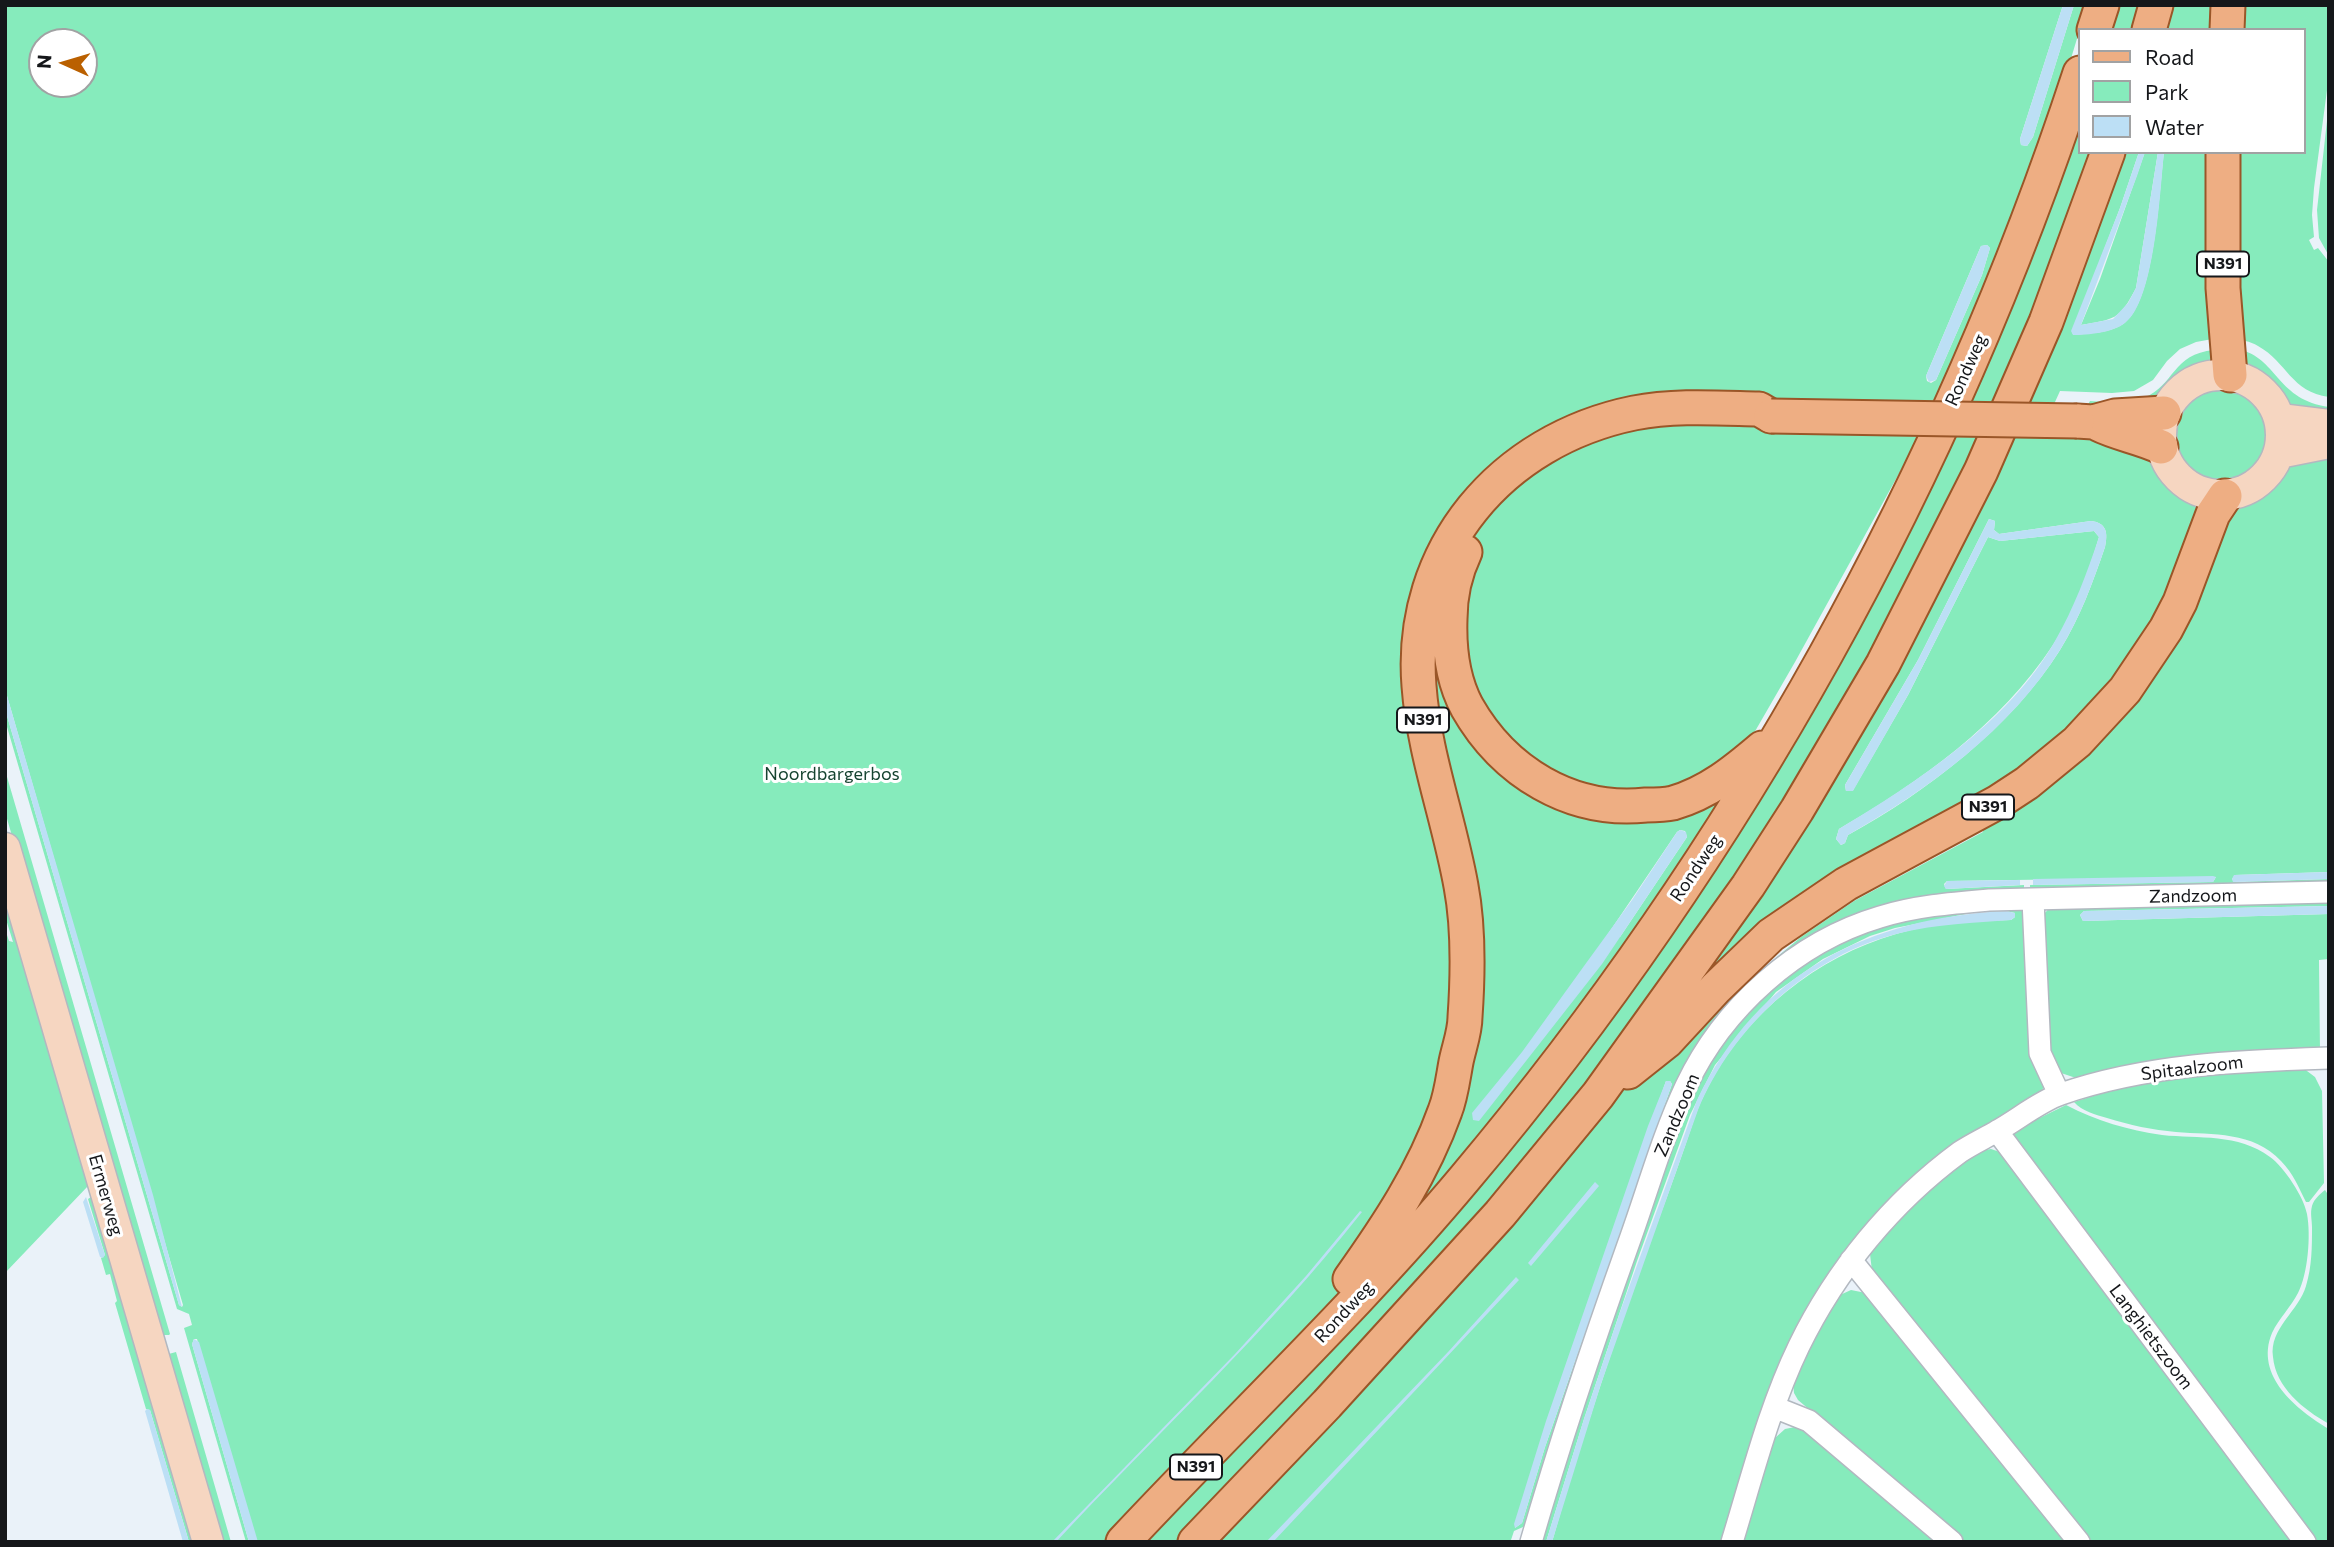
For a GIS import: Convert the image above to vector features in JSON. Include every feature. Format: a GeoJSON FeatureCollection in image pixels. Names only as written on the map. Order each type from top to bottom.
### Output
{"type":"FeatureCollection","features":[{"type":"Feature","properties":{"kind":"main road"},"geometry":{"type":"LineString","coordinates":[[2095,28],[2102,5]]}},
{"type":"Feature","properties":{"kind":"main road"},"geometry":{"type":"LineString","coordinates":[[2150,28],[2156,5]]}},
{"type":"Feature","properties":{"kind":"main road"},"geometry":{"type":"LineString","coordinates":[[2227,28],[2228,5]]}},
{"type":"Feature","properties":{"kind":"main road","name":"Rondweg"},"geometry":{"type":"LineString","coordinates":[[1123,1542],[1269,1392],[1454,1191],[1540,1086],[1618,983],[1730,817],[1785,727],[1860,590],[1936,440],[2002,289],[2078,79]]}},
{"type":"Feature","properties":{"kind":"main road","name":"N391"},"geometry":{"type":"LineString","coordinates":[[1195,1542],[1266,1470],[1451,1270],[1598,1095],[1748,886],[1797,810],[1883,664],[1981,471],[2046,322],[2107,154]]}},
{"type":"Feature","properties":{"kind":"main road","name":"N391"},"geometry":{"type":"LineString","coordinates":[[2223,154],[2222,288],[2230,375]]}},
{"type":"Feature","properties":{"kind":"main road","name":"N391"},"geometry":{"type":"LineString","coordinates":[[1269,1392],[1379,1239],[1407,1195],[1446,1110],[1465,1020],[1466,927],[1462,890],[1430,755],[1419,685],[1419,633],[1425,603],[1441,558],[1486,492],[1520,462],[1572,433],[1634,413],[1668,408],[1761,416],[2085,422],[2115,416],[2164,413]]}},
{"type":"Feature","properties":{"kind":"main road","name":"N391"},"geometry":{"type":"LineString","coordinates":[[1761,416],[1632,430],[1599,440],[1537,469],[1508,492],[1483,521],[1460,561],[1450,609],[1450,637],[1453,664],[1466,705],[1496,747],[1526,775],[1577,800],[1624,808],[1671,803],[1704,792],[1735,772],[1785,727]]}},
{"type":"Feature","properties":{"kind":"main road","name":"N391"},"geometry":{"type":"LineString","coordinates":[[2085,422],[2161,446]]}},
{"type":"Feature","properties":{"kind":"main road","name":"N391"},"geometry":{"type":"LineString","coordinates":[[1598,1095],[1667,1041],[1716,988],[1771,935],[1846,884],[1998,802],[2027,783],[2077,742],[2125,690],[2166,629],[2185,591],[2213,514],[2225,496]]}},
{"type":"Feature","properties":{"kind":"street"},"geometry":{"type":"LineString","coordinates":[[2210,375],[2230,375],[2257,386],[2268,396],[2280,419],[2282,438],[2279,453],[2264,478],[2246,490],[2225,496],[2208,495],[2177,478],[2167,463],[2161,446],[2160,430],[2164,413],[2175,396],[2190,382],[2210,375]]}},
{"type":"Feature","properties":{"kind":"street"},"geometry":{"type":"LineString","coordinates":[[2280,419],[2329,425]]}},
{"type":"Feature","properties":{"kind":"street"},"geometry":{"type":"LineString","coordinates":[[2279,453],[2329,443]]}},
{"type":"Feature","properties":{"kind":"street","name":"Ermerweg"},"geometry":{"type":"LineString","coordinates":[[5,848],[208,1542]]}},
{"type":"Feature","properties":{"kind":"street","name":"Zandzoom"},"geometry":{"type":"LineString","coordinates":[[1531,1542],[1575,1398],[1686,1086],[1726,1022],[1756,989],[1794,958],[1833,936],[1879,917],[1948,903],[2329,892]]}},
{"type":"Feature","properties":{"kind":"street"},"geometry":{"type":"LineString","coordinates":[[1731,1542],[1774,1407],[1798,1347],[1851,1260],[1883,1222],[1919,1186],[1962,1151],[2059,1094],[2040,1053],[2033,900]]}},
{"type":"Feature","properties":{"kind":"street","name":"Spitaalzoom"},"geometry":{"type":"LineString","coordinates":[[2059,1094],[2157,1070],[2216,1063],[2328,1058],[2329,1070]]}},
{"type":"Feature","properties":{"kind":"street","name":"Langhietszoom"},"geometry":{"type":"LineString","coordinates":[[1997,1131],[2305,1542]]}},
{"type":"Feature","properties":{"kind":"street"},"geometry":{"type":"LineString","coordinates":[[1851,1260],[2079,1542]]}},
{"type":"Feature","properties":{"kind":"street"},"geometry":{"type":"LineString","coordinates":[[1774,1407],[1810,1421],[1952,1542]]}},
{"type":"Feature","properties":{"kind":"green space","name":"Noordbargerbos"},"geometry":{"type":"Polygon","coordinates":[[[5,5],[2063,5],[2020,139],[2021,145],[2027,146],[2033,137],[2074,5],[2087,5],[2056,106],[2021,205],[1942,399],[1750,740],[1732,764],[1701,786],[1691,803],[1709,796],[1739,778],[1636,936],[1667,935],[1777,764],[1854,631],[1935,470],[1988,353],[2036,234],[2078,118],[2078,154],[2096,154],[2044,292],[1986,430],[1922,564],[1851,696],[1775,822],[1702,933],[1733,932],[1869,715],[1961,539],[2011,435],[2063,313],[2123,154],[2138,154],[2072,333],[2075,335],[2112,329],[2123,324],[2134,312],[2149,271],[2154,245],[2164,154],[2216,154],[2218,338],[2196,342],[2180,349],[2153,380],[2134,391],[2060,391],[2040,435],[2083,437],[2084,433],[2088,433],[2136,445],[2152,457],[2174,486],[2186,495],[2207,504],[2194,549],[2172,603],[2152,639],[2103,706],[2043,763],[1974,809],[1852,875],[1779,922],[1769,930],[1749,961],[1706,1007],[1754,960],[1814,913],[1859,885],[2002,808],[2070,758],[2115,713],[2158,657],[2189,599],[2214,530],[2223,515],[2258,492],[2288,464],[2303,457],[2329,452],[2329,872],[2235,875],[2232,879],[2234,882],[2329,879],[2329,887],[2030,895],[2030,885],[2213,882],[2216,877],[1947,881],[1944,884],[1946,889],[2024,885],[2024,895],[1939,898],[1899,905],[1860,917],[1824,934],[1758,981],[1730,1010],[1705,1042],[1676,1096],[1653,1155],[1532,1518],[1514,1531],[1511,1540],[1520,1542],[256,1542],[197,1339],[194,1339],[192,1344],[249,1542],[246,1542],[184,1328],[192,1325],[189,1314],[177,1309],[5,720],[5,709],[179,1305],[182,1307],[5,689],[5,5]],[[1987,245],[1981,246],[1926,376],[1931,383],[1936,380],[1982,275],[1990,248],[1987,245]],[[1989,519],[1918,660],[1845,785],[1846,791],[1853,790],[1908,695],[1988,537],[2000,541],[2094,531],[2099,537],[2074,607],[2053,645],[2009,701],[1928,771],[1839,829],[1836,839],[1841,845],[1845,843],[1848,835],[1937,778],[1966,755],[2018,705],[2060,650],[2086,600],[2105,547],[2106,533],[2103,526],[2091,521],[1999,534],[1994,530],[1995,521],[1989,519]],[[1982,829],[1966,836],[1891,876],[1809,926],[1735,987],[1695,1031],[1680,1053],[1741,987],[1801,937],[1854,901],[1983,832],[1982,829]],[[1685,831],[1677,832],[1606,937],[1620,937],[1687,837],[1685,831]],[[1666,1081],[1568,1360],[1515,1528],[1522,1523],[1545,1447],[1672,1084],[1666,1081]]]}},
{"type":"Feature","properties":{"kind":"green space"},"geometry":{"type":"Polygon","coordinates":[[[2115,5],[2144,5],[2138,28],[2109,28],[2115,5]]]}},
{"type":"Feature","properties":{"kind":"green space"},"geometry":{"type":"Polygon","coordinates":[[[2170,5],[2221,5],[2219,28],[2163,28],[2170,5]]]}},
{"type":"Feature","properties":{"kind":"green space"},"geometry":{"type":"Polygon","coordinates":[[[2233,5],[2329,5],[2329,75],[2314,188],[2314,237],[2309,240],[2314,250],[2318,248],[2329,262],[2329,397],[2316,394],[2297,383],[2276,360],[2258,346],[2232,338],[2229,154],[2306,154],[2306,28],[2232,28],[2233,5]]]}},
{"type":"Feature","properties":{"kind":"green space"},"geometry":{"type":"Polygon","coordinates":[[[2329,103],[2329,256],[2319,238],[2317,210],[2329,103]]]}},
{"type":"Feature","properties":{"kind":"green space"},"geometry":{"type":"Polygon","coordinates":[[[2144,154],[2158,154],[2136,288],[2120,313],[2108,319],[2081,325],[2144,154]]]}},
{"type":"Feature","properties":{"kind":"green space"},"geometry":{"type":"Polygon","coordinates":[[[2214,350],[2218,365],[2186,374],[2158,399],[2086,408],[2090,401],[2124,402],[2144,398],[2162,386],[2190,357],[2214,350]]]}},
{"type":"Feature","properties":{"kind":"green space"},"geometry":{"type":"Polygon","coordinates":[[[2242,350],[2264,363],[2299,397],[2329,407],[2329,416],[2290,408],[2244,365],[2242,350]]]}},
{"type":"Feature","properties":{"kind":"green space"},"geometry":{"type":"Polygon","coordinates":[[[2220,389],[2237,393],[2252,403],[2262,418],[2266,435],[2262,452],[2252,467],[2237,477],[2220,481],[2203,477],[2188,467],[2178,452],[2174,435],[2178,418],[2188,403],[2203,393],[2220,389]]]}},
{"type":"Feature","properties":{"kind":"green space"},"geometry":{"type":"Polygon","coordinates":[[[5,770],[169,1335],[162,1335],[157,1330],[5,812],[5,770]]]}},
{"type":"Feature","properties":{"kind":"green space"},"geometry":{"type":"Polygon","coordinates":[[[5,888],[197,1542],[189,1542],[150,1410],[146,1409],[115,1303],[117,1301],[110,1274],[106,1275],[101,1258],[105,1255],[88,1199],[91,1197],[88,1186],[5,1273],[5,929],[9,941],[13,942],[5,916],[5,888]]]}},
{"type":"Feature","properties":{"kind":"green space"},"geometry":{"type":"Polygon","coordinates":[[[2329,897],[2329,906],[2084,911],[2080,915],[2083,921],[2329,914],[2329,959],[2319,960],[2320,1051],[2085,1081],[2061,1073],[2048,1053],[2044,914],[2053,904],[2329,897]]]}},
{"type":"Feature","properties":{"kind":"green space"},"geometry":{"type":"Polygon","coordinates":[[[2020,905],[2028,915],[2045,1078],[2041,1098],[1849,1250],[1724,1542],[1552,1542],[1622,1322],[1704,1094],[1724,1060],[1763,1012],[1787,991],[1839,957],[1867,944],[1910,930],[1953,923],[2011,920],[2015,913],[1976,912],[1895,928],[1870,936],[1823,959],[1776,992],[1715,1065],[1690,1115],[1637,1261],[1546,1542],[1537,1542],[1674,1133],[1721,1039],[1795,965],[1884,922],[2020,905]]]}},
{"type":"Feature","properties":{"kind":"green space"},"geometry":{"type":"Polygon","coordinates":[[[2303,1068],[2315,1077],[2322,1091],[2324,1183],[2309,1202],[2306,1202],[2285,1166],[2270,1151],[2258,1144],[2232,1136],[2167,1131],[2132,1125],[2089,1112],[2074,1102],[2162,1077],[2303,1068]]]}},
{"type":"Feature","properties":{"kind":"green space"},"geometry":{"type":"Polygon","coordinates":[[[2066,1105],[2101,1120],[2137,1130],[2162,1135],[2218,1138],[2245,1144],[2270,1157],[2298,1191],[2308,1223],[2306,1265],[2298,1293],[2272,1333],[2268,1349],[2269,1363],[2274,1377],[2292,1402],[2329,1429],[2329,1542],[2316,1542],[2009,1133],[2066,1105]]]}},
{"type":"Feature","properties":{"kind":"green space"},"geometry":{"type":"Polygon","coordinates":[[[1991,1149],[2000,1152],[2296,1542],[2088,1542],[1872,1271],[1870,1254],[1874,1245],[1897,1221],[1946,1174],[1978,1153],[1991,1149]]]}},
{"type":"Feature","properties":{"kind":"green space"},"geometry":{"type":"Polygon","coordinates":[[[2325,1190],[2329,1196],[2329,1424],[2292,1397],[2279,1378],[2273,1357],[2275,1337],[2306,1286],[2311,1256],[2311,1209],[2325,1190]]]}},
{"type":"Feature","properties":{"kind":"green space"},"geometry":{"type":"Polygon","coordinates":[[[1851,1290],[1866,1293],[2067,1542],[1965,1542],[1798,1400],[1793,1383],[1806,1351],[1840,1295],[1851,1290]]]}},
{"type":"Feature","properties":{"kind":"green space"},"geometry":{"type":"Polygon","coordinates":[[[176,1352],[231,1542],[220,1542],[165,1355],[176,1352]]]}},
{"type":"Feature","properties":{"kind":"green space"},"geometry":{"type":"Polygon","coordinates":[[[1802,1428],[1940,1542],[1740,1542],[1775,1438],[1785,1429],[1802,1428]]]}},
{"type":"Feature","properties":{"kind":"water"},"geometry":{"type":"Polygon","coordinates":[[[2063,5],[2074,5],[2033,137],[2027,146],[2021,145],[2020,139],[2063,5]]]}},
{"type":"Feature","properties":{"kind":"water"},"geometry":{"type":"Polygon","coordinates":[[[2138,154],[2144,154],[2081,325],[2113,319],[2128,303],[2136,288],[2158,154],[2164,154],[2154,244],[2143,292],[2135,311],[2125,323],[2114,329],[2073,335],[2071,331],[2138,154]]]}},
{"type":"Feature","properties":{"kind":"water"},"geometry":{"type":"Polygon","coordinates":[[[1987,245],[1990,248],[1982,275],[1936,380],[1929,382],[1926,376],[1981,246],[1987,245]]]}},
{"type":"Feature","properties":{"kind":"water"},"geometry":{"type":"Polygon","coordinates":[[[1989,519],[1995,521],[1994,530],[1999,534],[2091,521],[2103,526],[2106,533],[2105,547],[2080,613],[2040,679],[1992,731],[1937,778],[1848,835],[1845,843],[1841,845],[1836,839],[1839,829],[1959,748],[2013,698],[2055,641],[2074,603],[2099,537],[2094,531],[2000,541],[1988,537],[1908,695],[1853,791],[1846,791],[1845,785],[1918,660],[1989,519]]]}},
{"type":"Feature","properties":{"kind":"water"},"geometry":{"type":"Polygon","coordinates":[[[5,689],[153,1195],[182,1307],[179,1305],[5,709],[5,689]]]}},
{"type":"Feature","properties":{"kind":"water"},"geometry":{"type":"Polygon","coordinates":[[[1680,830],[1686,832],[1687,837],[1602,964],[1479,1121],[1473,1120],[1472,1113],[1522,1052],[1680,830]]]}},
{"type":"Feature","properties":{"kind":"water"},"geometry":{"type":"Polygon","coordinates":[[[2329,872],[2329,879],[2233,882],[2232,879],[2234,875],[2329,872]]]}},
{"type":"Feature","properties":{"kind":"water"},"geometry":{"type":"Polygon","coordinates":[[[2216,877],[2213,882],[2033,885],[2033,879],[2216,877]]]}},
{"type":"Feature","properties":{"kind":"water"},"geometry":{"type":"Polygon","coordinates":[[[2020,880],[2020,885],[1946,889],[1944,886],[1947,881],[2020,880]]]}},
{"type":"Feature","properties":{"kind":"water"},"geometry":{"type":"Polygon","coordinates":[[[2329,906],[2329,914],[2083,921],[2080,915],[2084,911],[2329,906]]]}},
{"type":"Feature","properties":{"kind":"water"},"geometry":{"type":"Polygon","coordinates":[[[2006,911],[2015,913],[2015,917],[2011,920],[1900,933],[1867,943],[1835,958],[1778,998],[1732,1050],[1713,1079],[1698,1110],[1601,1384],[1552,1542],[1546,1542],[1620,1312],[1697,1100],[1722,1055],[1752,1017],[1786,986],[1823,960],[1864,940],[1908,925],[1956,916],[2006,911]]]}},
{"type":"Feature","properties":{"kind":"water"},"geometry":{"type":"Polygon","coordinates":[[[1666,1081],[1672,1084],[1545,1447],[1522,1523],[1515,1528],[1546,1421],[1666,1081]]]}},
{"type":"Feature","properties":{"kind":"water"},"geometry":{"type":"Polygon","coordinates":[[[1595,1182],[1599,1186],[1531,1266],[1528,1263],[1595,1182]]]}},
{"type":"Feature","properties":{"kind":"water"},"geometry":{"type":"Polygon","coordinates":[[[86,1197],[105,1255],[103,1258],[100,1257],[83,1202],[86,1197]]]}},
{"type":"Feature","properties":{"kind":"water"},"geometry":{"type":"Polygon","coordinates":[[[1360,1211],[1362,1212],[1326,1256],[1251,1340],[1056,1542],[1052,1542],[1235,1354],[1306,1276],[1360,1211]]]}},
{"type":"Feature","properties":{"kind":"water"},"geometry":{"type":"Polygon","coordinates":[[[1516,1277],[1519,1280],[1273,1542],[1266,1542],[1448,1352],[1516,1277]]]}},
{"type":"Feature","properties":{"kind":"water"},"geometry":{"type":"Polygon","coordinates":[[[194,1339],[199,1342],[258,1542],[249,1542],[192,1344],[194,1339]]]}},
{"type":"Feature","properties":{"kind":"water"},"geometry":{"type":"Polygon","coordinates":[[[150,1410],[189,1542],[183,1542],[145,1411],[150,1410]]]}}]}
